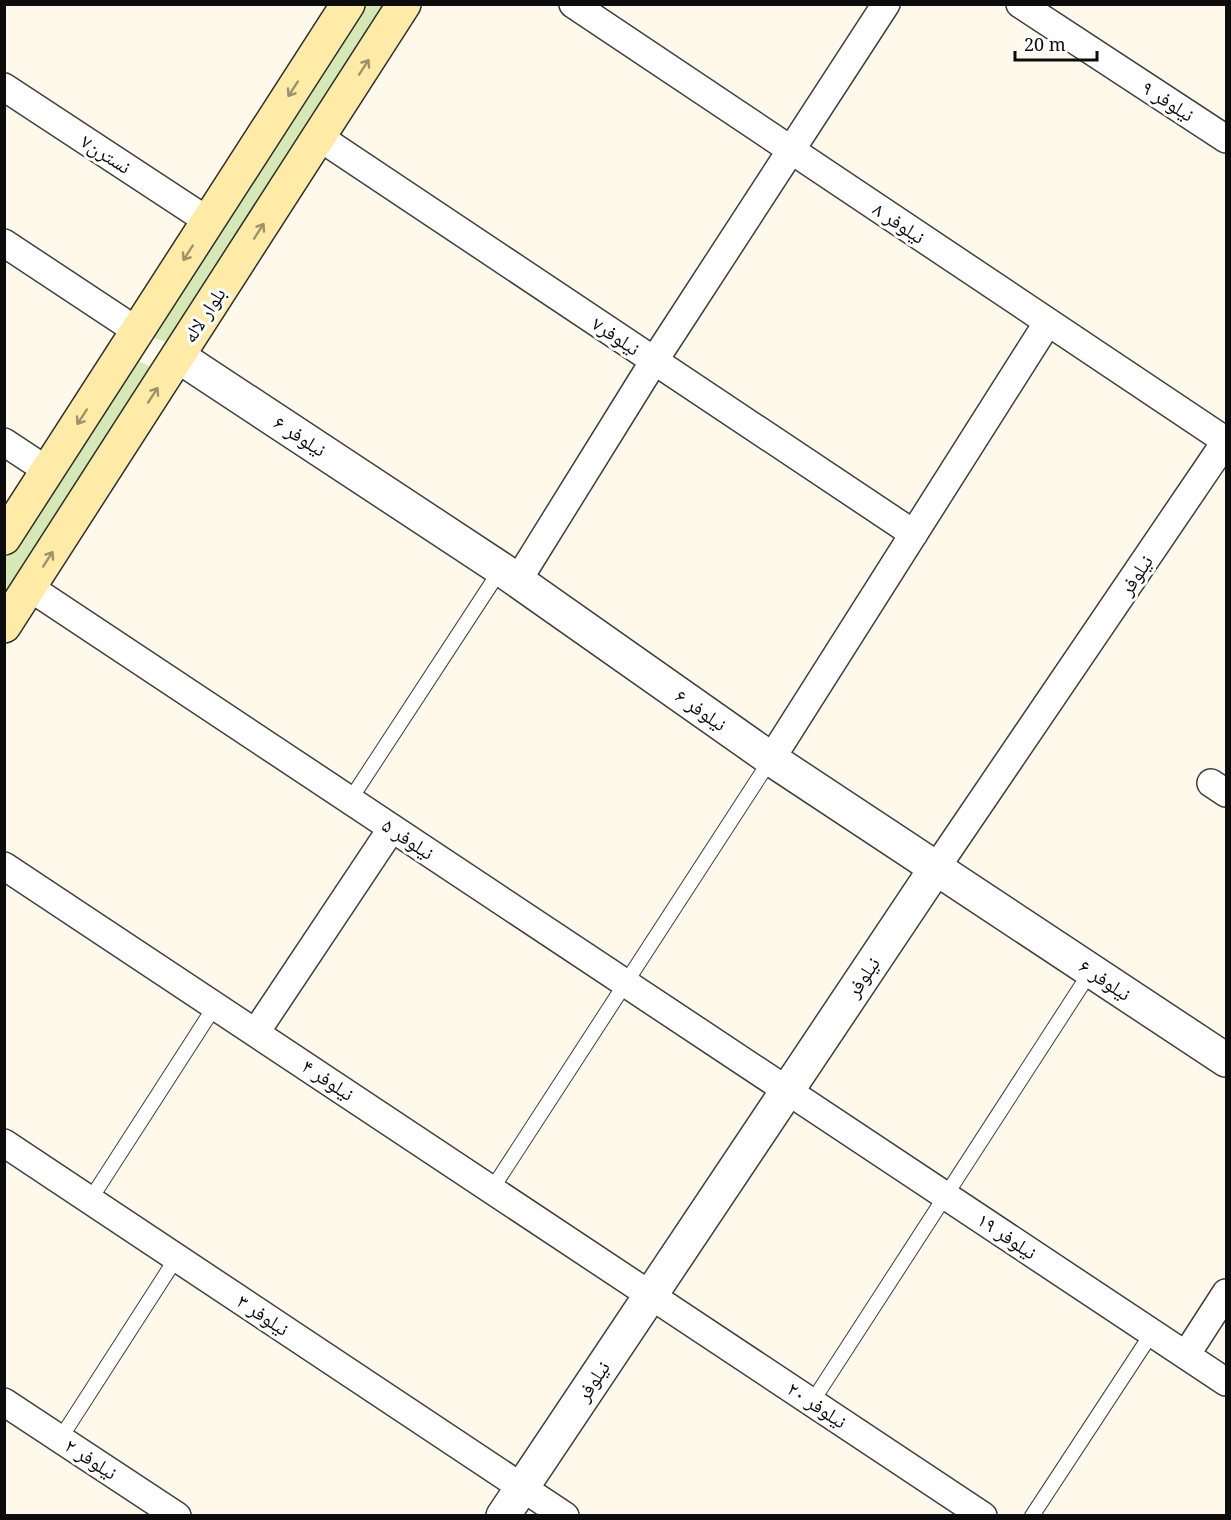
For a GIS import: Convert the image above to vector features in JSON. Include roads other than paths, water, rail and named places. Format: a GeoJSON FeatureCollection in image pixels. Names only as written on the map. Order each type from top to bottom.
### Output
{"type":"FeatureCollection","features":[{"type":"Feature","properties":{"kind":"main road","name":"بلوار لاله"},"geometry":{"type":"LineString","coordinates":[[4,626],[404,4]]}},
{"type":"Feature","properties":{"kind":"main road"},"geometry":{"type":"LineString","coordinates":[[4,538],[208,221],[337,8]]}},
{"type":"Feature","properties":{"kind":"main road"},"geometry":{"type":"LineString","coordinates":[[137,332],[178,356]]}},
{"type":"Feature","properties":{"kind":"street","name":"نیلوفر ۸"},"geometry":{"type":"LineString","coordinates":[[573,4],[1227,441]]}},
{"type":"Feature","properties":{"kind":"street"},"geometry":{"type":"LineString","coordinates":[[509,575],[654,361],[886,4]]}},
{"type":"Feature","properties":{"kind":"street","name":"نیلوفر ۹"},"geometry":{"type":"LineString","coordinates":[[1020,4],[1227,139]]}},
{"type":"Feature","properties":{"kind":"street","name":"نسترن۷"},"geometry":{"type":"LineString","coordinates":[[4,87],[208,221]]}},
{"type":"Feature","properties":{"kind":"street","name":"نیلوفر۷"},"geometry":{"type":"LineString","coordinates":[[319,137],[914,534]]}},
{"type":"Feature","properties":{"kind":"street"},"geometry":{"type":"LineString","coordinates":[[4,243],[137,332]]}},
{"type":"Feature","properties":{"kind":"street"},"geometry":{"type":"LineString","coordinates":[[771,759],[1048,322]]}},
{"type":"Feature","properties":{"kind":"street","name":"نیلوفر ۶"},"geometry":{"type":"LineString","coordinates":[[178,356],[509,575],[771,759],[1227,1060]]}},
{"type":"Feature","properties":{"kind":"street","name":"نیلوفر"},"geometry":{"type":"LineString","coordinates":[[503,1515],[936,868],[1227,441]]}},
{"type":"Feature","properties":{"kind":"street"},"geometry":{"type":"LineString","coordinates":[[4,442],[48,471]]}},
{"type":"Feature","properties":{"kind":"street","name":"نیلوفر ۵"},"geometry":{"type":"LineString","coordinates":[[29,587],[787,1090]]}},
{"type":"Feature","properties":{"kind":"street"},"geometry":{"type":"LineString","coordinates":[[256,1032],[392,828]]}},
{"type":"Feature","properties":{"kind":"street","name":"نیلوفر ۴"},"geometry":{"type":"LineString","coordinates":[[4,866],[650,1295]]}},
{"type":"Feature","properties":{"kind":"street","name":"نیلوفر ۱۹"},"geometry":{"type":"LineString","coordinates":[[787,1090],[1227,1382]]}},
{"type":"Feature","properties":{"kind":"street","name":"نیلوفر ۳"},"geometry":{"type":"LineString","coordinates":[[4,1143],[565,1515]]}},
{"type":"Feature","properties":{"kind":"street"},"geometry":{"type":"LineString","coordinates":[[1186,1355],[1227,1293]]}},
{"type":"Feature","properties":{"kind":"street","name":"نیلوفر ۲۰"},"geometry":{"type":"LineString","coordinates":[[650,1295],[983,1515]]}},
{"type":"Feature","properties":{"kind":"street","name":"نیلوفر ۲"},"geometry":{"type":"LineString","coordinates":[[8,1412],[60,1438],[177,1515]]}},
{"type":"Feature","properties":{"kind":"lane"},"geometry":{"type":"LineString","coordinates":[[350,800],[509,575]]}},
{"type":"Feature","properties":{"kind":"lane"},"geometry":{"type":"LineString","coordinates":[[492,1190],[771,759]]}},
{"type":"Feature","properties":{"kind":"lane"},"geometry":{"type":"LineString","coordinates":[[812,1402],[1091,970]]}},
{"type":"Feature","properties":{"kind":"lane"},"geometry":{"type":"LineString","coordinates":[[90,1200],[215,1005]]}},
{"type":"Feature","properties":{"kind":"lane"},"geometry":{"type":"LineString","coordinates":[[60,1438],[177,1257]]}},
{"type":"Feature","properties":{"kind":"lane"},"geometry":{"type":"LineString","coordinates":[[1032,1515],[1152,1333]]}}]}
